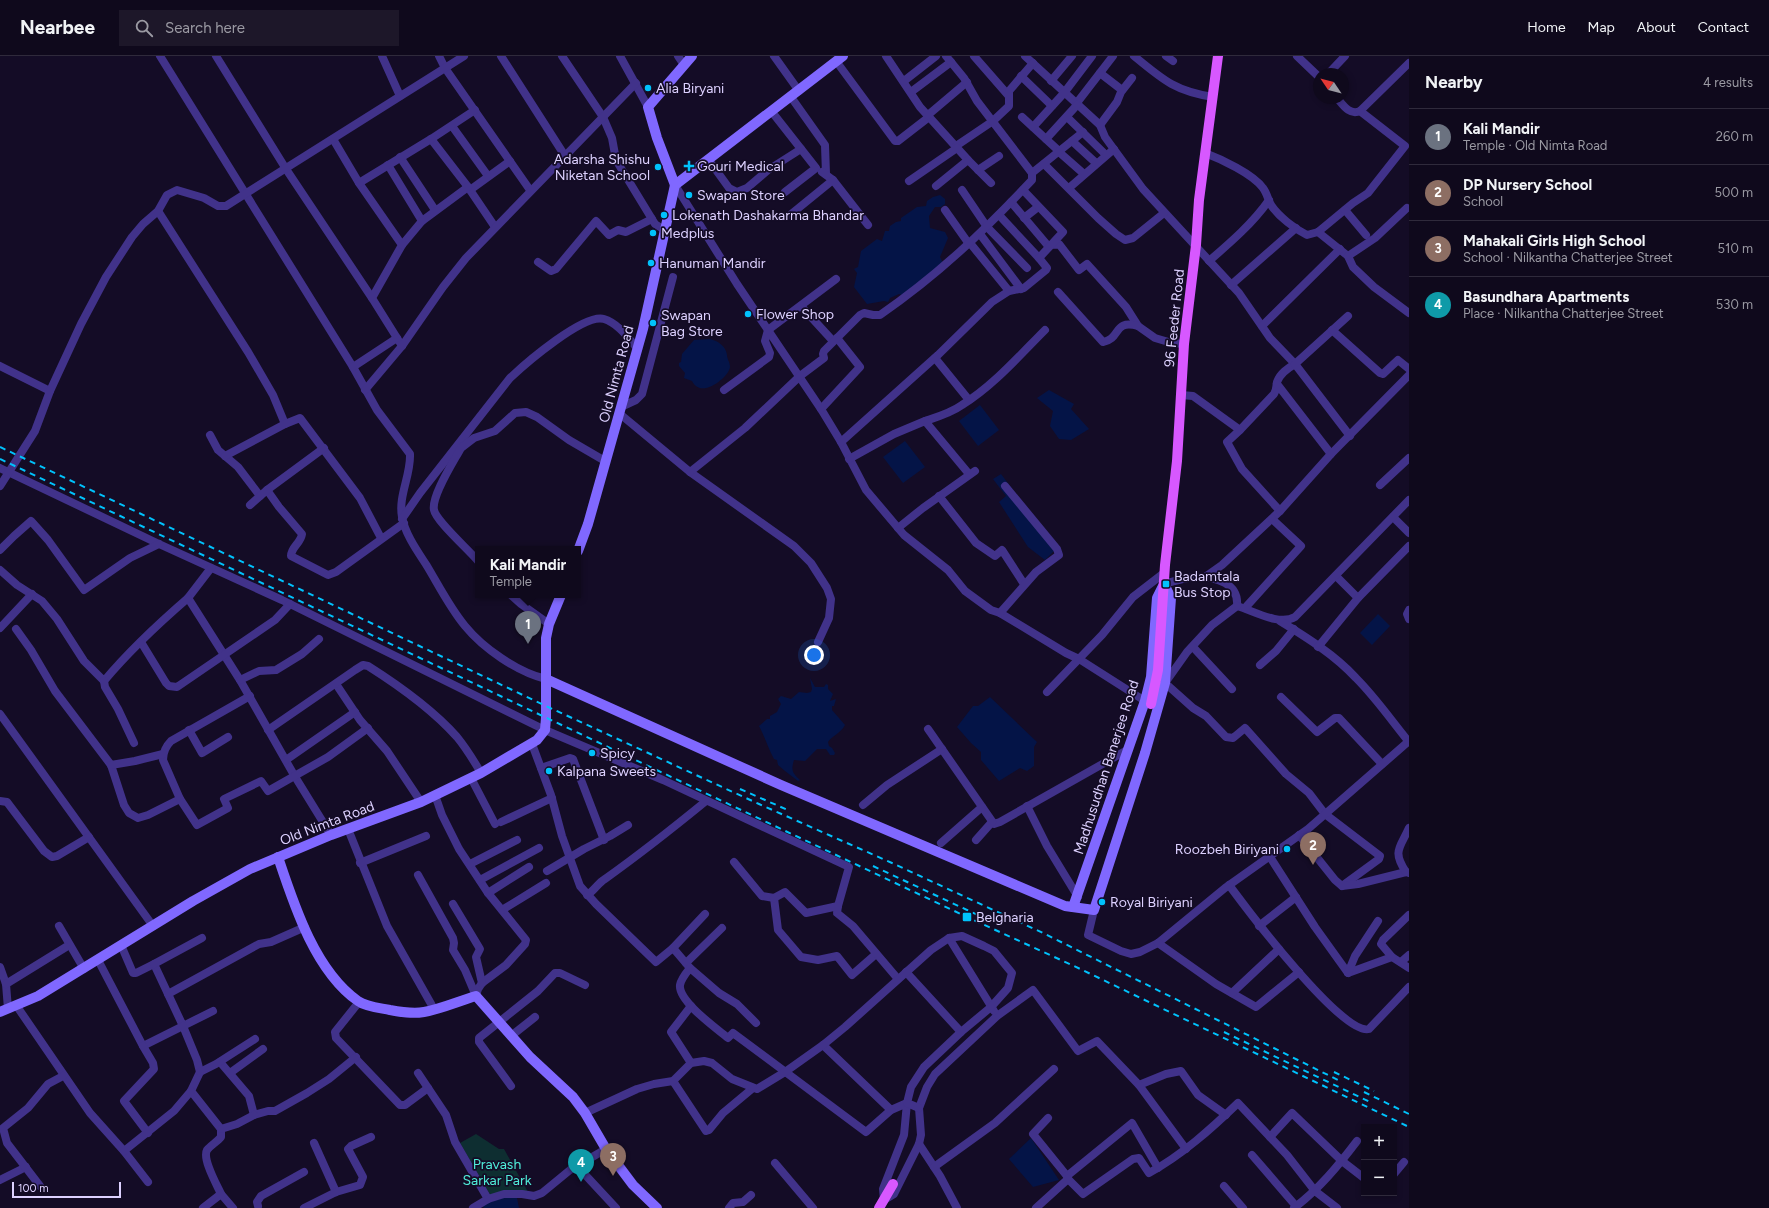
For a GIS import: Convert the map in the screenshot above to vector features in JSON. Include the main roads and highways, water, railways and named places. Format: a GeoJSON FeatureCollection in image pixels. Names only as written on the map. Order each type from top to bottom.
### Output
{"type":"FeatureCollection","features":[{"type":"Feature","properties":{"kind":"main road","name":"96 Feeder Road"},"geometry":{"type":"LineString","coordinates":[[1148,703],[1158,670],[1164,573],[1177,461],[1184,344],[1196,245],[1199,200],[1218,56]]}},
{"type":"Feature","properties":{"kind":"main road"},"geometry":{"type":"LineString","coordinates":[[882,1204],[892,1184]]}},
{"type":"Feature","properties":{"kind":"railway"},"geometry":{"type":"LineString","coordinates":[[0,447],[546,706],[1043,933],[1340,1081]]}},
{"type":"Feature","properties":{"kind":"railway"},"geometry":{"type":"LineString","coordinates":[[0,459],[967,917],[1074,966],[1409,1127]]}},
{"type":"Feature","properties":{"kind":"railway"},"geometry":{"type":"LineString","coordinates":[[740,789],[790,811]]}},
{"type":"Feature","properties":{"kind":"railway"},"geometry":{"type":"LineString","coordinates":[[873,866],[982,917]]}},
{"type":"Feature","properties":{"kind":"railway"},"geometry":{"type":"LineString","coordinates":[[1224,1032],[1370,1102]]}},
{"type":"Feature","properties":{"kind":"railway"},"geometry":{"type":"LineString","coordinates":[[1334,1072],[1374,1091]]}},
{"type":"Feature","properties":{"kind":"railway"},"geometry":{"type":"LineString","coordinates":[[1364,1092],[1409,1114]]}},
{"type":"Feature","properties":{"kind":"place","name":"Alia Biryani"},"geometry":{"type":"Point","coordinates":[648,88]}},
{"type":"Feature","properties":{"kind":"place","name":"Gouri Medical"},"geometry":{"type":"Point","coordinates":[689,166]}},
{"type":"Feature","properties":{"kind":"place","name":"Adarsha Shishu Niketan School"},"geometry":{"type":"Point","coordinates":[658,167]}},
{"type":"Feature","properties":{"kind":"place","name":"Swapan Store"},"geometry":{"type":"Point","coordinates":[689,195]}},
{"type":"Feature","properties":{"kind":"place","name":"Lokenath Dashakarma Bhandar"},"geometry":{"type":"Point","coordinates":[664,215]}},
{"type":"Feature","properties":{"kind":"place","name":"Medplus"},"geometry":{"type":"Point","coordinates":[653,233]}},
{"type":"Feature","properties":{"kind":"place","name":"Hanuman Mandir"},"geometry":{"type":"Point","coordinates":[651,263]}},
{"type":"Feature","properties":{"kind":"place","name":"Flower Shop"},"geometry":{"type":"Point","coordinates":[748,314]}},
{"type":"Feature","properties":{"kind":"place","name":"Swapan Bag Store"},"geometry":{"type":"Point","coordinates":[653,323]}},
{"type":"Feature","properties":{"kind":"place","name":"Badamtala Bus Stop"},"geometry":{"type":"Point","coordinates":[1166,584]}},
{"type":"Feature","properties":{"kind":"place","name":"Kali Mandir"},"geometry":{"type":"Point","coordinates":[528,644]}},
{"type":"Feature","properties":{"kind":"place","name":"Spicy"},"geometry":{"type":"Point","coordinates":[592,753]}},
{"type":"Feature","properties":{"kind":"place","name":"Kalpana Sweets"},"geometry":{"type":"Point","coordinates":[549,771]}},
{"type":"Feature","properties":{"kind":"place","name":"Roozbeh Biriyani"},"geometry":{"type":"Point","coordinates":[1287,849]}},
{"type":"Feature","properties":{"kind":"place","name":"DP Nursery School"},"geometry":{"type":"Point","coordinates":[1313,865]}},
{"type":"Feature","properties":{"kind":"place","name":"Royal Biriyani"},"geometry":{"type":"Point","coordinates":[1102,902]}},
{"type":"Feature","properties":{"kind":"place","name":"Belgharia"},"geometry":{"type":"Point","coordinates":[967,917]}},
{"type":"Feature","properties":{"kind":"place","name":"Mahakali Girls High School"},"geometry":{"type":"Point","coordinates":[613,1176]}},
{"type":"Feature","properties":{"kind":"place","name":"Basundhara Apartments"},"geometry":{"type":"Point","coordinates":[581,1182]}},
{"type":"Feature","properties":{"kind":"park label","name":"Pravash Sarkar Park"},"geometry":{"type":"Point","coordinates":[497,1172]}}]}
